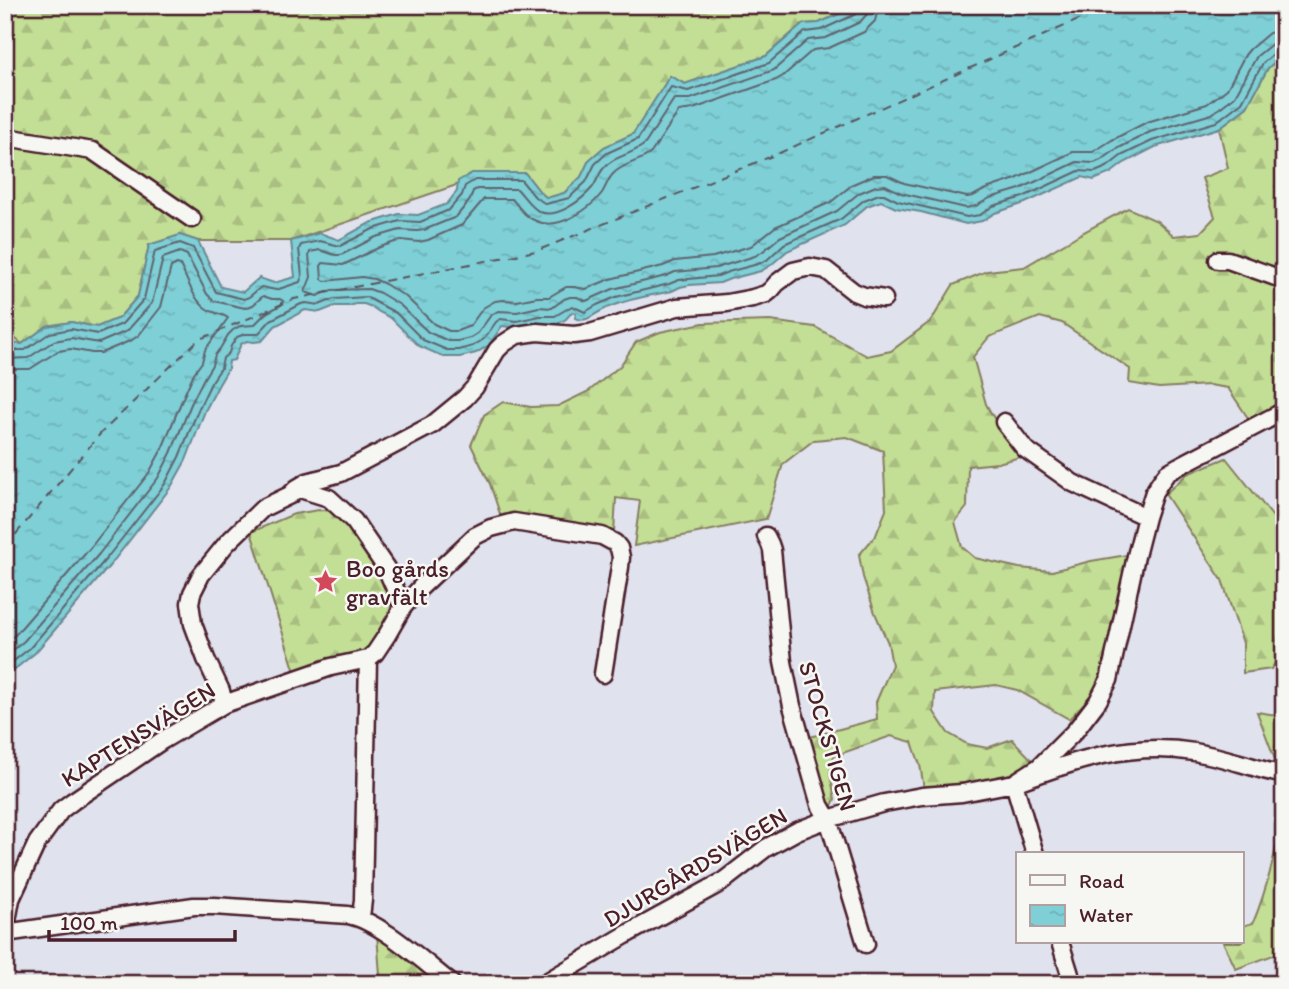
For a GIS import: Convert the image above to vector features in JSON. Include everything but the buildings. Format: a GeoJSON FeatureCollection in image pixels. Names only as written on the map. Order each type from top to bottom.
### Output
{"type":"FeatureCollection","features":[{"type":"Feature","properties":{"kind":"street"},"geometry":{"type":"LineString","coordinates":[[5,137],[93,151],[192,219]]}},
{"type":"Feature","properties":{"kind":"street"},"geometry":{"type":"LineString","coordinates":[[1217,260],[1228,260],[1284,280]]}},
{"type":"Feature","properties":{"kind":"street"},"geometry":{"type":"LineString","coordinates":[[224,704],[191,614],[192,593],[201,575],[227,543],[263,508],[290,495],[307,482],[341,473],[432,425],[466,398],[497,350],[517,335],[537,332],[574,335],[590,333],[677,307],[752,298],[766,294],[793,271],[810,267],[826,270],[854,292],[884,299]]}},
{"type":"Feature","properties":{"kind":"street","name":"DJURGÅRDSVÄGEN"},"geometry":{"type":"LineString","coordinates":[[543,984],[722,882],[784,837],[828,819],[894,801],[1014,783],[1040,767],[1075,731],[1098,701],[1109,680],[1146,517],[1154,492],[1167,473],[1284,411]]}},
{"type":"Feature","properties":{"kind":"street"},"geometry":{"type":"LineString","coordinates":[[1004,422],[1026,449],[1073,483],[1146,517]]}},
{"type":"Feature","properties":{"kind":"street"},"geometry":{"type":"LineString","coordinates":[[297,488],[329,498],[354,521],[386,568],[403,607]]}},
{"type":"Feature","properties":{"kind":"street"},"geometry":{"type":"LineString","coordinates":[[361,917],[369,659],[403,607],[421,587],[475,536],[491,528],[514,522],[602,536],[615,543],[621,557],[603,674]]}},
{"type":"Feature","properties":{"kind":"street","name":"STOCKSTIGEN"},"geometry":{"type":"LineString","coordinates":[[766,536],[772,551],[782,650],[792,706],[820,805],[828,819],[866,944]]}},
{"type":"Feature","properties":{"kind":"street","name":"KAPTENSVÄGEN"},"geometry":{"type":"LineString","coordinates":[[5,932],[15,889],[37,843],[61,810],[163,740],[224,704],[331,667],[369,659]]}},
{"type":"Feature","properties":{"kind":"street"},"geometry":{"type":"LineString","coordinates":[[1034,852],[1014,783],[1090,757],[1142,750],[1191,752],[1284,774]]}},
{"type":"Feature","properties":{"kind":"street"},"geometry":{"type":"LineString","coordinates":[[5,932],[194,906],[348,915],[361,917],[377,927],[452,984]]}},
{"type":"Feature","properties":{"kind":"street"},"geometry":{"type":"LineString","coordinates":[[1061,944],[1073,984]]}},
{"type":"Feature","properties":{"kind":"green space"},"geometry":{"type":"Polygon","coordinates":[[[5,5],[859,5],[819,23],[802,24],[766,56],[685,84],[670,76],[633,134],[604,147],[589,160],[581,177],[564,193],[547,198],[525,173],[492,173],[291,241],[198,241],[180,235],[149,245],[138,296],[119,318],[97,327],[71,322],[47,326],[22,344],[12,336],[5,309],[5,5]]]}},
{"type":"Feature","properties":{"kind":"green space"},"geometry":{"type":"Polygon","coordinates":[[[1284,54],[1284,403],[1250,421],[1228,388],[1209,385],[1159,388],[1129,383],[1130,369],[1062,323],[1040,317],[989,337],[973,357],[986,404],[1005,438],[1024,456],[998,463],[968,466],[967,507],[955,522],[962,547],[975,558],[1019,568],[1052,571],[1127,555],[1111,650],[1091,696],[1069,719],[1017,690],[996,685],[935,692],[934,712],[948,733],[967,744],[987,748],[1012,739],[1034,762],[1017,774],[924,788],[912,742],[891,736],[834,756],[830,773],[835,799],[831,808],[825,797],[810,737],[877,719],[876,702],[892,665],[888,643],[863,577],[859,555],[876,535],[886,510],[883,451],[847,437],[814,440],[783,464],[766,519],[634,546],[640,501],[616,498],[614,533],[502,520],[490,484],[471,445],[484,415],[503,402],[531,407],[558,406],[589,391],[620,366],[636,342],[660,332],[703,323],[770,321],[815,327],[867,356],[891,351],[931,321],[953,285],[987,271],[1024,267],[1128,208],[1157,221],[1174,236],[1200,233],[1215,217],[1202,178],[1228,168],[1219,128],[1247,107],[1268,68],[1284,54]]]}},
{"type":"Feature","properties":{"kind":"green space"},"geometry":{"type":"Polygon","coordinates":[[[1226,458],[1284,528],[1284,650],[1271,669],[1243,673],[1243,643],[1222,580],[1165,494],[1187,474],[1226,458]]]}},
{"type":"Feature","properties":{"kind":"green space"},"geometry":{"type":"Polygon","coordinates":[[[319,510],[336,511],[363,543],[386,583],[391,608],[384,627],[358,656],[295,672],[251,532],[294,514],[319,510]]]}},
{"type":"Feature","properties":{"kind":"green space"},"geometry":{"type":"Polygon","coordinates":[[[1257,712],[1284,716],[1284,783],[1257,712]]]}},
{"type":"Feature","properties":{"kind":"green space"},"geometry":{"type":"Polygon","coordinates":[[[1284,811],[1284,951],[1236,969],[1224,944],[1244,944],[1244,925],[1253,923],[1275,854],[1284,811]]]}},
{"type":"Feature","properties":{"kind":"green space"},"geometry":{"type":"Polygon","coordinates":[[[377,934],[445,984],[382,984],[377,934]]]}},
{"type":"Feature","properties":{"kind":"water"},"geometry":{"type":"Polygon","coordinates":[[[859,5],[1284,5],[1284,54],[1268,68],[1247,107],[1219,128],[1155,147],[1111,173],[1094,180],[1082,177],[982,221],[966,224],[896,208],[881,201],[867,206],[845,225],[787,251],[761,271],[720,283],[689,285],[626,301],[585,319],[575,318],[576,314],[572,312],[557,324],[541,323],[517,328],[502,326],[489,345],[476,353],[460,357],[444,357],[419,346],[391,318],[364,304],[335,306],[320,312],[305,310],[275,326],[262,341],[247,341],[241,344],[234,360],[229,361],[228,369],[205,411],[186,460],[171,487],[111,564],[35,653],[5,677],[5,343],[22,344],[47,326],[71,322],[97,327],[119,318],[138,296],[149,245],[180,235],[198,241],[221,287],[243,292],[259,278],[274,283],[295,277],[291,241],[320,233],[339,240],[370,223],[399,214],[418,215],[447,204],[457,191],[458,181],[472,173],[525,173],[547,198],[564,193],[581,177],[589,160],[604,147],[633,134],[670,76],[685,84],[766,56],[803,24],[819,23],[859,5]]]}},
{"type":"Feature","properties":{"kind":"ferry route"},"geometry":{"type":"LineString","coordinates":[[5,547],[100,434],[198,340],[294,299],[536,251],[777,154],[1112,5]]}},
{"type":"Feature","properties":{"kind":"place","name":"Boo gårds gravfält"},"geometry":{"type":"Point","coordinates":[326,582]}}]}
